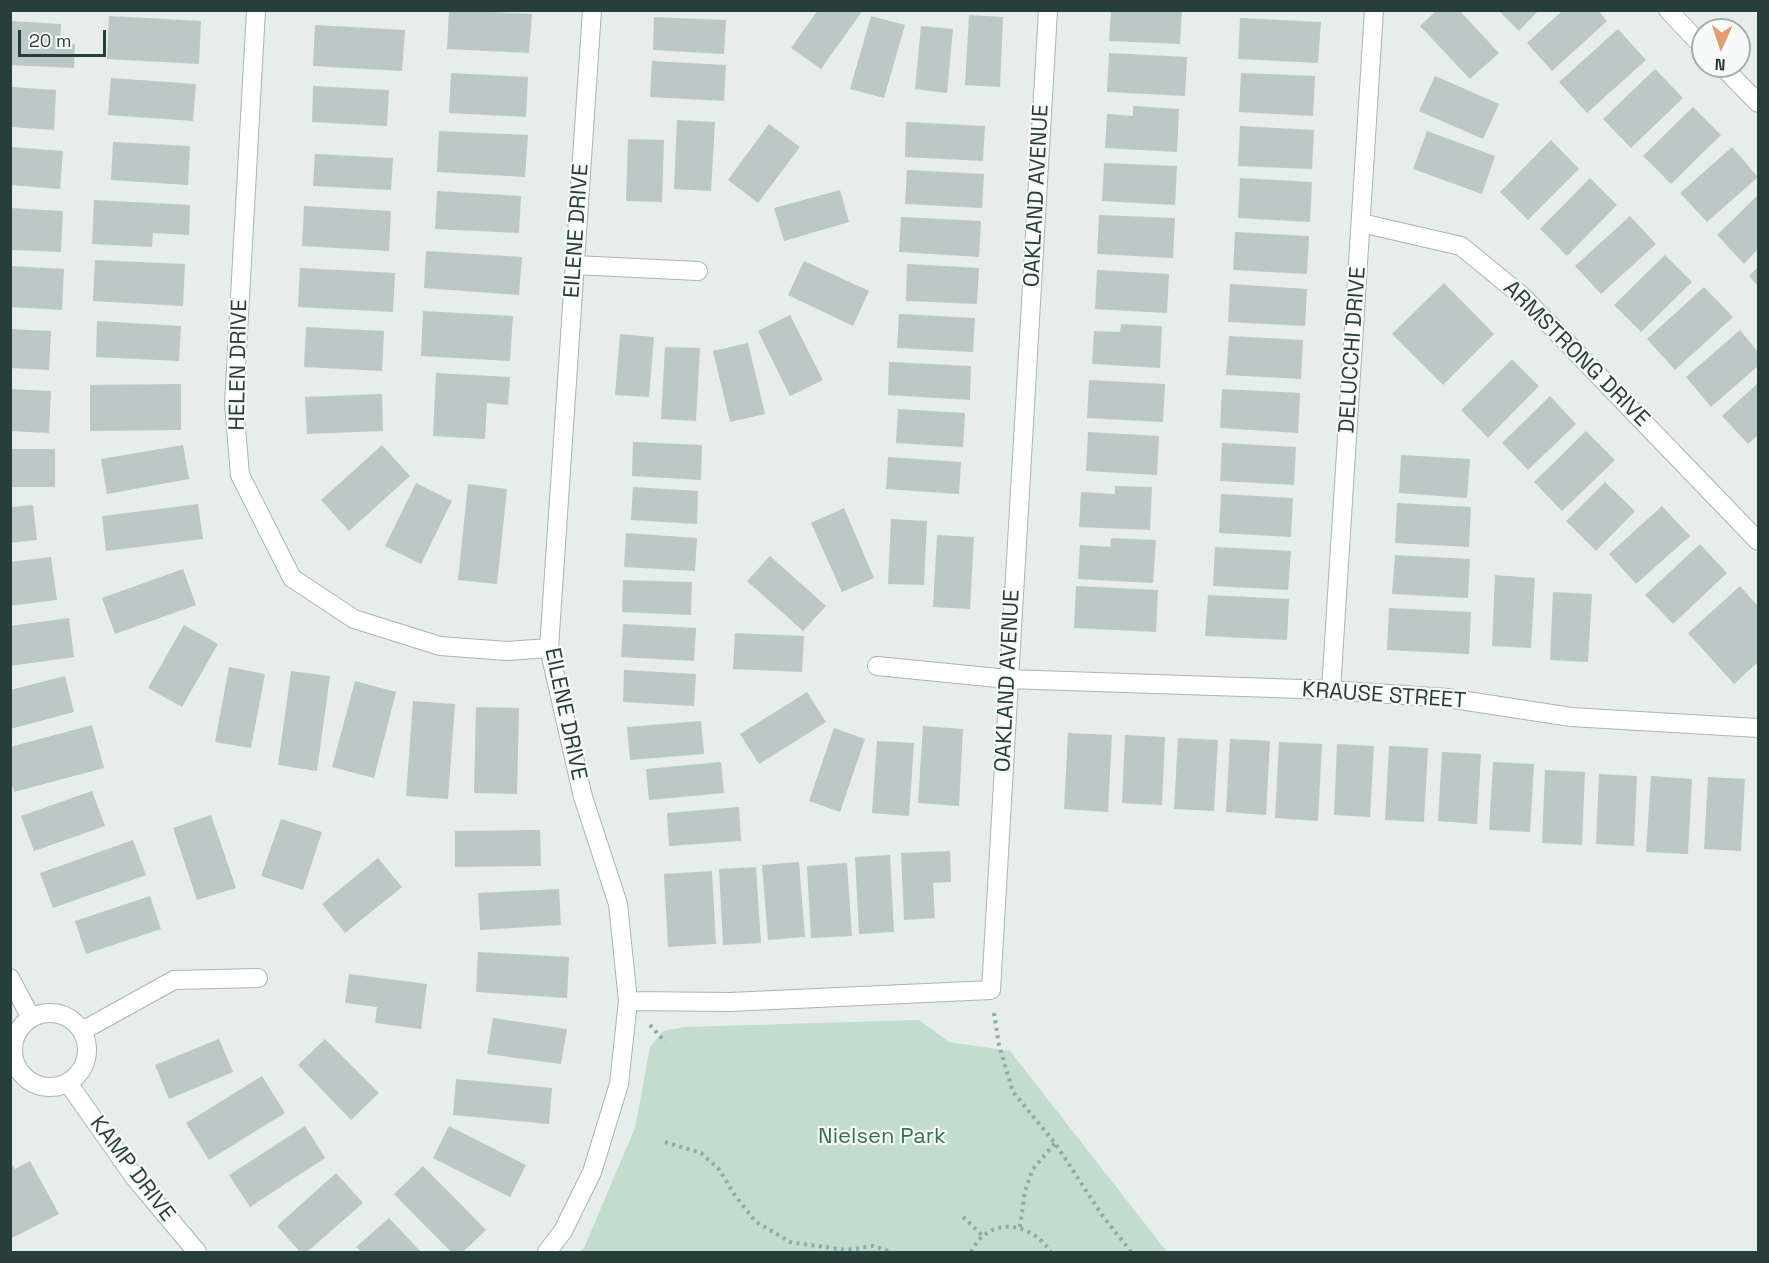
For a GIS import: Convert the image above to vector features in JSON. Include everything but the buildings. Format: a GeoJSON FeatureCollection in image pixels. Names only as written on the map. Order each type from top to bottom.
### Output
{"type":"FeatureCollection","features":[{"type":"Feature","properties":{"kind":"street","name":"HELEN DRIVE"},"geometry":{"type":"LineString","coordinates":[[256,10],[234,404],[240,475],[292,578],[354,619],[440,646],[507,651],[549,648]]}},
{"type":"Feature","properties":{"kind":"street","name":"EILENE DRIVE"},"geometry":{"type":"LineString","coordinates":[[547,1252],[562,1231],[592,1172],[619,1084],[628,1001],[618,904],[583,797],[549,648],[592,10]]}},
{"type":"Feature","properties":{"kind":"street","name":"OAKLAND AVENUE"},"geometry":{"type":"LineString","coordinates":[[990,990],[1048,10]]}},
{"type":"Feature","properties":{"kind":"street","name":"DELUCCHI DRIVE"},"geometry":{"type":"LineString","coordinates":[[1331,690],[1374,10]]}},
{"type":"Feature","properties":{"kind":"street"},"geometry":{"type":"LineString","coordinates":[[1668,10],[1691,34]]}},
{"type":"Feature","properties":{"kind":"street"},"geometry":{"type":"LineString","coordinates":[[1733,78],[1758,104]]}},
{"type":"Feature","properties":{"kind":"street","name":"ARMSTRONG DRIVE"},"geometry":{"type":"LineString","coordinates":[[1361,223],[1461,246],[1522,296],[1758,541]]}},
{"type":"Feature","properties":{"kind":"street"},"geometry":{"type":"LineString","coordinates":[[575,266],[698,271]]}},
{"type":"Feature","properties":{"kind":"street","name":"KRAUSE STREET"},"geometry":{"type":"LineString","coordinates":[[877,666],[1008,679],[1331,690],[1447,698],[1570,717],[1758,728]]}},
{"type":"Feature","properties":{"kind":"street"},"geometry":{"type":"LineString","coordinates":[[10,978],[31,1018]]}},
{"type":"Feature","properties":{"kind":"street"},"geometry":{"type":"LineString","coordinates":[[82,1031],[174,980],[258,978]]}},
{"type":"Feature","properties":{"kind":"street"},"geometry":{"type":"LineString","coordinates":[[628,1001],[730,1002],[990,990]]}},
{"type":"Feature","properties":{"kind":"street"},"geometry":{"type":"LineString","coordinates":[[44,1013],[59,1014],[72,1021],[82,1031],[87,1046],[86,1060],[80,1073],[68,1083],[54,1087],[40,1086],[14,1071],[13,1041],[20,1028],[31,1018],[44,1013]]}},
{"type":"Feature","properties":{"kind":"street","name":"KAMP DRIVE"},"geometry":{"type":"LineString","coordinates":[[68,1083],[135,1178],[197,1252]]}},
{"type":"Feature","properties":{"kind":"path"},"geometry":{"type":"LineString","coordinates":[[990,990],[999,1045],[1013,1092],[1055,1143],[1102,1215],[1131,1252]]}},
{"type":"Feature","properties":{"kind":"path"},"geometry":{"type":"LineString","coordinates":[[665,1142],[701,1153],[719,1169],[734,1194],[755,1221],[790,1242],[846,1250],[873,1246],[892,1252]]}},
{"type":"Feature","properties":{"kind":"path"},"geometry":{"type":"LineString","coordinates":[[1020,1227],[1025,1191],[1033,1169],[1055,1143]]}},
{"type":"Feature","properties":{"kind":"path"},"geometry":{"type":"LineString","coordinates":[[963,1217],[983,1236]]}},
{"type":"Feature","properties":{"kind":"path"},"geometry":{"type":"LineString","coordinates":[[971,1252],[983,1236],[994,1230],[1020,1227],[1044,1241],[1051,1252]]}},
{"type":"Feature","properties":{"kind":"green space","name":"Nielsen Park"},"geometry":{"type":"Polygon","coordinates":[[[919,1020],[949,1042],[1010,1051],[1167,1252],[580,1252],[584,1248],[635,1128],[650,1047],[663,1031],[685,1027],[919,1020]]]}}]}
